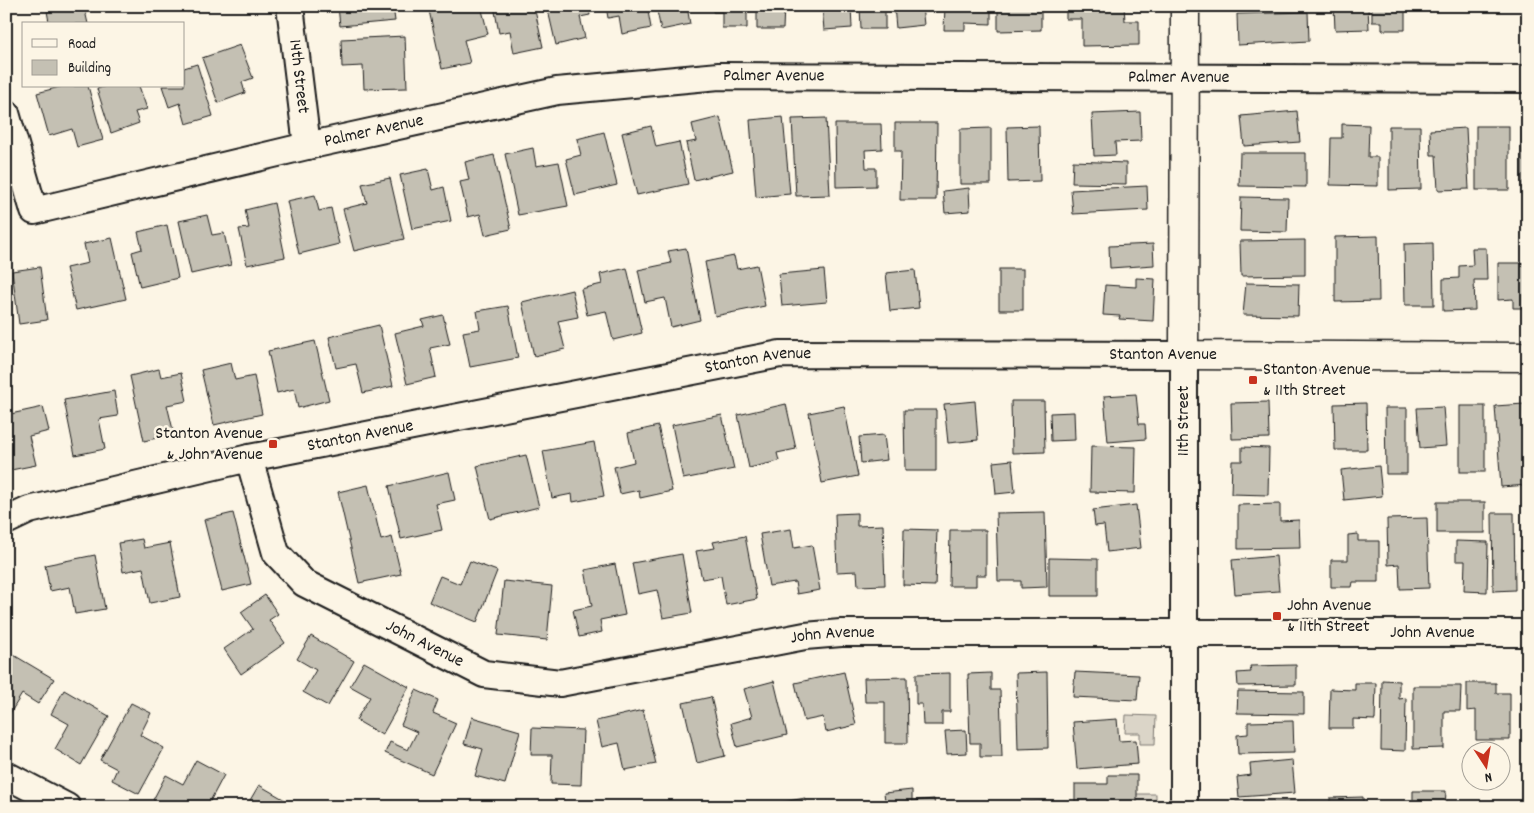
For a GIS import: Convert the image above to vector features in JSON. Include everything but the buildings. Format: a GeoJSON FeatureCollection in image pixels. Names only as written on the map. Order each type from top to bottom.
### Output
{"type":"FeatureCollection","features":[{"type":"Feature","properties":{"kind":"street","name":"14th Street"},"geometry":{"type":"LineString","coordinates":[[290,6],[307,146]]}},
{"type":"Feature","properties":{"kind":"street","name":"11th Street"},"geometry":{"type":"LineString","coordinates":[[1184,807],[1185,6]]}},
{"type":"Feature","properties":{"kind":"street","name":"Palmer Avenue"},"geometry":{"type":"LineString","coordinates":[[6,113],[34,211],[307,146],[557,91],[719,76],[1528,79]]}},
{"type":"Feature","properties":{"kind":"street","name":"Stanton Avenue"},"geometry":{"type":"LineString","coordinates":[[6,521],[29,510],[249,458],[780,354],[1528,357]]}},
{"type":"Feature","properties":{"kind":"street","name":"John Avenue"},"geometry":{"type":"LineString","coordinates":[[249,458],[276,553],[304,583],[484,674],[560,682],[805,636],[841,633],[1528,633]]}},
{"type":"Feature","properties":{"kind":"street"},"geometry":{"type":"LineString","coordinates":[[6,775],[67,807]]}},
{"type":"Feature","properties":{"kind":"shaded area"},"geometry":{"type":"Polygon","coordinates":[[[1126,715],[1156,716],[1155,744],[1140,744],[1140,733],[1125,733],[1126,715]]]}},
{"type":"Feature","properties":{"kind":"shaded area"},"geometry":{"type":"Polygon","coordinates":[[[1136,794],[1156,794],[1156,807],[1136,807],[1136,794]]]}},
{"type":"Feature","properties":{"kind":"place","name":"Stanton Avenue & 11th Street"},"geometry":{"type":"Point","coordinates":[1253,380]}},
{"type":"Feature","properties":{"kind":"place","name":"Stanton Avenue & John Avenue"},"geometry":{"type":"Point","coordinates":[273,444]}},
{"type":"Feature","properties":{"kind":"place","name":"John Avenue & 11th Street"},"geometry":{"type":"Point","coordinates":[1277,616]}}]}
